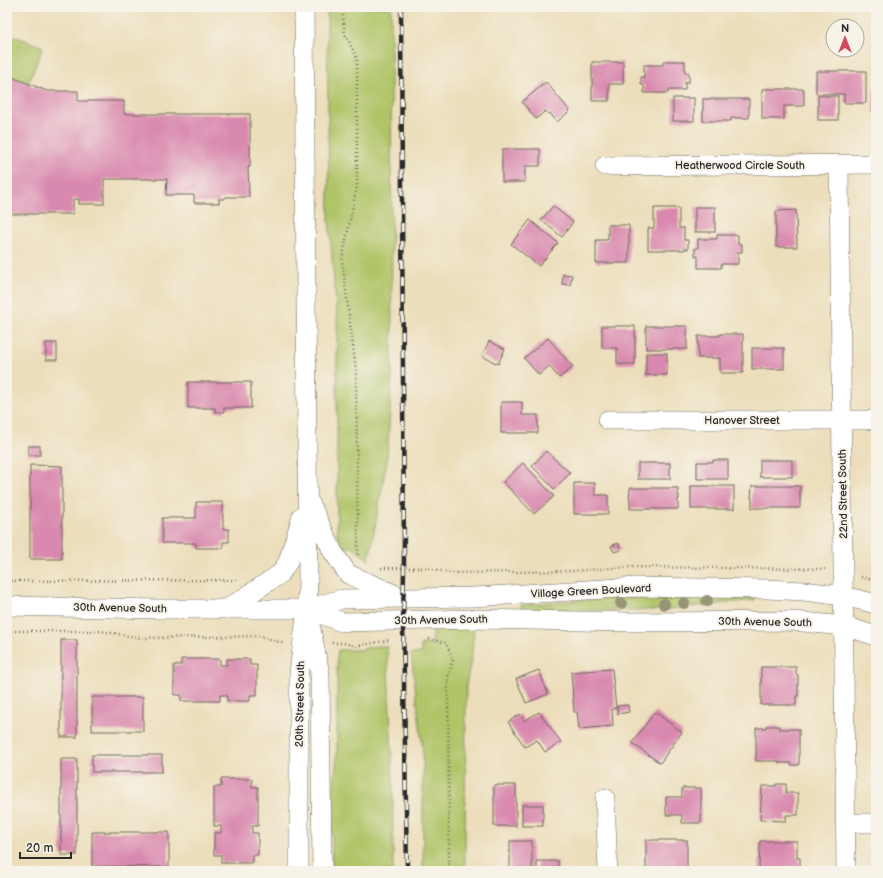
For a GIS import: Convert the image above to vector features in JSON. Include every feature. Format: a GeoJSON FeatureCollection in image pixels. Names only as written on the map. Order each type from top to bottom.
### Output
{"type":"FeatureCollection","features":[{"type":"Feature","properties":{"kind":"street"},"geometry":{"type":"LineString","coordinates":[[304,7],[308,497],[307,609]]}},
{"type":"Feature","properties":{"kind":"street","name":"Heatherwood Circle South"},"geometry":{"type":"LineString","coordinates":[[605,166],[876,164]]}},
{"type":"Feature","properties":{"kind":"street","name":"22nd Street South"},"geometry":{"type":"LineString","coordinates":[[839,165],[846,871]]}},
{"type":"Feature","properties":{"kind":"street","name":"Hanover Street"},"geometry":{"type":"LineString","coordinates":[[608,420],[876,420]]}},
{"type":"Feature","properties":{"kind":"street"},"geometry":{"type":"LineString","coordinates":[[308,497],[333,552],[348,574],[403,598]]}},
{"type":"Feature","properties":{"kind":"street"},"geometry":{"type":"LineString","coordinates":[[227,609],[280,574],[288,562],[308,497]]}},
{"type":"Feature","properties":{"kind":"street","name":"Village Green Boulevard"},"geometry":{"type":"LineString","coordinates":[[307,609],[342,599],[474,597],[635,587],[804,591],[844,596],[876,604]]}},
{"type":"Feature","properties":{"kind":"street","name":"30th Avenue South"},"geometry":{"type":"LineString","coordinates":[[7,606],[307,609],[342,622],[476,619],[631,622],[753,620],[793,621],[844,626],[876,636]]}},
{"type":"Feature","properties":{"kind":"street","name":"20th Street South"},"geometry":{"type":"LineString","coordinates":[[299,871],[299,672],[307,609]]}},
{"type":"Feature","properties":{"kind":"street","name":"20th Street South"},"geometry":{"type":"LineString","coordinates":[[307,609],[320,674],[322,871]]}},
{"type":"Feature","properties":{"kind":"street"},"geometry":{"type":"LineString","coordinates":[[605,798],[608,871]]}},
{"type":"Feature","properties":{"kind":"street"},"geometry":{"type":"LineString","coordinates":[[846,823],[876,823]]}},
{"type":"Feature","properties":{"kind":"path"},"geometry":{"type":"LineString","coordinates":[[342,7],[345,34],[357,58],[357,186],[342,260],[356,370],[358,558]]}},
{"type":"Feature","properties":{"kind":"path"},"geometry":{"type":"LineString","coordinates":[[7,581],[243,580]]}},
{"type":"Feature","properties":{"kind":"path"},"geometry":{"type":"LineString","coordinates":[[7,631],[101,630],[141,638],[261,636],[284,644]]}},
{"type":"Feature","properties":{"kind":"path"},"geometry":{"type":"LineString","coordinates":[[424,638],[446,643],[453,658],[448,677],[449,871]]}},
{"type":"Feature","properties":{"kind":"path"},"geometry":{"type":"LineString","coordinates":[[343,643],[357,646],[396,639]]}},
{"type":"Feature","properties":{"kind":"green space"},"geometry":{"type":"Polygon","coordinates":[[[327,7],[391,7],[392,376],[387,460],[369,560],[352,547],[341,547],[337,535],[337,318],[329,221],[327,7]]]}},
{"type":"Feature","properties":{"kind":"green space"},"geometry":{"type":"Polygon","coordinates":[[[7,33],[43,47],[28,84],[7,75],[7,33]]]}},
{"type":"Feature","properties":{"kind":"green space"},"geometry":{"type":"Polygon","coordinates":[[[606,598],[755,598],[755,600],[662,610],[521,610],[521,605],[606,598]]]}},
{"type":"Feature","properties":{"kind":"green space"},"geometry":{"type":"Polygon","coordinates":[[[433,628],[474,628],[472,654],[466,686],[465,871],[423,871],[423,751],[411,654],[421,653],[421,644],[432,644],[433,628]]]}},
{"type":"Feature","properties":{"kind":"green space"},"geometry":{"type":"Polygon","coordinates":[[[376,646],[387,646],[393,778],[393,871],[332,871],[332,801],[337,755],[338,650],[359,650],[376,646]]]}},
{"type":"Feature","properties":{"kind":"building"},"geometry":{"type":"Polygon","coordinates":[[[663,61],[685,61],[685,73],[689,73],[689,82],[685,82],[685,90],[668,90],[668,93],[644,93],[644,85],[641,85],[641,77],[644,77],[644,65],[663,65],[663,61]]]}},
{"type":"Feature","properties":{"kind":"building"},"geometry":{"type":"Polygon","coordinates":[[[592,62],[623,62],[623,84],[609,84],[609,101],[592,101],[592,62]]]}},
{"type":"Feature","properties":{"kind":"building"},"geometry":{"type":"Polygon","coordinates":[[[816,71],[866,71],[866,103],[844,103],[844,94],[816,94],[816,71]]]}},
{"type":"Feature","properties":{"kind":"building"},"geometry":{"type":"Polygon","coordinates":[[[7,75],[47,91],[78,91],[78,101],[124,101],[124,114],[250,114],[250,167],[248,167],[249,197],[225,197],[225,199],[219,199],[219,203],[194,203],[194,195],[166,195],[167,179],[104,179],[104,204],[79,204],[79,199],[73,199],[73,214],[7,214],[7,75]]]}},
{"type":"Feature","properties":{"kind":"building"},"geometry":{"type":"Polygon","coordinates":[[[546,82],[570,111],[557,122],[550,113],[548,114],[545,111],[536,119],[522,102],[546,82]]]}},
{"type":"Feature","properties":{"kind":"building"},"geometry":{"type":"Polygon","coordinates":[[[873,88],[876,88],[876,112],[873,112],[873,88]]]}},
{"type":"Feature","properties":{"kind":"building"},"geometry":{"type":"Polygon","coordinates":[[[762,89],[804,89],[804,106],[784,106],[784,119],[762,119],[762,89]]]}},
{"type":"Feature","properties":{"kind":"building"},"geometry":{"type":"Polygon","coordinates":[[[818,96],[838,96],[838,120],[818,120],[818,96]]]}},
{"type":"Feature","properties":{"kind":"building"},"geometry":{"type":"Polygon","coordinates":[[[673,98],[694,98],[694,121],[673,121],[673,98]]]}},
{"type":"Feature","properties":{"kind":"building"},"geometry":{"type":"Polygon","coordinates":[[[703,99],[749,99],[749,118],[731,118],[731,121],[703,121],[703,99]]]}},
{"type":"Feature","properties":{"kind":"building"},"geometry":{"type":"Polygon","coordinates":[[[502,149],[540,149],[540,166],[525,166],[525,182],[502,182],[502,149]]]}},
{"type":"Feature","properties":{"kind":"building"},"geometry":{"type":"Polygon","coordinates":[[[553,206],[573,222],[562,237],[541,220],[553,206]]]}},
{"type":"Feature","properties":{"kind":"building"},"geometry":{"type":"Polygon","coordinates":[[[695,207],[715,207],[715,232],[695,232],[695,207]]]}},
{"type":"Feature","properties":{"kind":"building"},"geometry":{"type":"Polygon","coordinates":[[[654,208],[679,208],[679,228],[684,228],[684,240],[688,240],[688,249],[648,250],[648,228],[654,228],[654,208]]]}},
{"type":"Feature","properties":{"kind":"building"},"geometry":{"type":"Polygon","coordinates":[[[796,210],[797,247],[776,247],[776,211],[796,210]]]}},
{"type":"Feature","properties":{"kind":"building"},"geometry":{"type":"Polygon","coordinates":[[[530,220],[558,243],[539,266],[511,244],[530,220]]]}},
{"type":"Feature","properties":{"kind":"building"},"geometry":{"type":"Polygon","coordinates":[[[608,225],[629,225],[629,263],[596,263],[596,240],[608,240],[608,225]]]}},
{"type":"Feature","properties":{"kind":"building"},"geometry":{"type":"Polygon","coordinates":[[[717,235],[738,235],[738,244],[742,244],[742,252],[738,252],[738,264],[721,264],[721,268],[698,268],[698,256],[695,256],[695,248],[698,248],[698,239],[717,239],[717,235]]]}},
{"type":"Feature","properties":{"kind":"building"},"geometry":{"type":"Polygon","coordinates":[[[563,274],[572,275],[570,285],[562,284],[563,274]]]}},
{"type":"Feature","properties":{"kind":"building"},"geometry":{"type":"Polygon","coordinates":[[[602,326],[635,326],[635,364],[617,364],[617,348],[602,348],[602,326]]]}},
{"type":"Feature","properties":{"kind":"building"},"geometry":{"type":"Polygon","coordinates":[[[646,326],[687,326],[687,349],[646,349],[646,326]]]}},
{"type":"Feature","properties":{"kind":"building"},"geometry":{"type":"Polygon","coordinates":[[[720,334],[743,334],[743,373],[720,373],[720,358],[698,358],[698,336],[720,336],[720,334]]]}},
{"type":"Feature","properties":{"kind":"building"},"geometry":{"type":"Polygon","coordinates":[[[548,338],[573,367],[559,378],[549,366],[539,375],[524,358],[548,338]]]}},
{"type":"Feature","properties":{"kind":"building"},"geometry":{"type":"Polygon","coordinates":[[[489,341],[505,349],[498,364],[482,356],[489,341]]]}},
{"type":"Feature","properties":{"kind":"building"},"geometry":{"type":"Polygon","coordinates":[[[46,343],[57,343],[57,360],[46,360],[46,343]]]}},
{"type":"Feature","properties":{"kind":"building"},"geometry":{"type":"Polygon","coordinates":[[[752,348],[784,348],[784,369],[752,369],[752,348]]]}},
{"type":"Feature","properties":{"kind":"building"},"geometry":{"type":"Polygon","coordinates":[[[646,353],[667,353],[667,375],[646,375],[646,353]]]}},
{"type":"Feature","properties":{"kind":"building"},"geometry":{"type":"Polygon","coordinates":[[[188,382],[251,382],[251,408],[224,408],[224,412],[215,412],[215,408],[188,408],[188,382]]]}},
{"type":"Feature","properties":{"kind":"building"},"geometry":{"type":"Polygon","coordinates":[[[501,402],[522,402],[522,415],[538,415],[538,433],[501,433],[501,402]]]}},
{"type":"Feature","properties":{"kind":"building"},"geometry":{"type":"Polygon","coordinates":[[[28,446],[40,446],[40,455],[28,455],[28,446]]]}},
{"type":"Feature","properties":{"kind":"building"},"geometry":{"type":"Polygon","coordinates":[[[546,451],[570,473],[554,489],[532,466],[546,451]]]}},
{"type":"Feature","properties":{"kind":"building"},"geometry":{"type":"Polygon","coordinates":[[[713,460],[728,460],[728,479],[697,479],[697,462],[713,462],[713,460]]]}},
{"type":"Feature","properties":{"kind":"building"},"geometry":{"type":"Polygon","coordinates":[[[760,460],[792,460],[792,477],[760,477],[760,460]]]}},
{"type":"Feature","properties":{"kind":"building"},"geometry":{"type":"Polygon","coordinates":[[[523,463],[554,496],[534,514],[503,482],[523,463]]]}},
{"type":"Feature","properties":{"kind":"building"},"geometry":{"type":"Polygon","coordinates":[[[638,463],[670,463],[670,479],[638,479],[638,463]]]}},
{"type":"Feature","properties":{"kind":"building"},"geometry":{"type":"Polygon","coordinates":[[[30,465],[62,466],[62,559],[30,559],[30,465]]]}},
{"type":"Feature","properties":{"kind":"building"},"geometry":{"type":"Polygon","coordinates":[[[574,483],[595,483],[595,495],[608,495],[608,514],[574,514],[574,483]]]}},
{"type":"Feature","properties":{"kind":"building"},"geometry":{"type":"Polygon","coordinates":[[[691,486],[734,486],[734,509],[691,509],[691,486]]]}},
{"type":"Feature","properties":{"kind":"building"},"geometry":{"type":"Polygon","coordinates":[[[752,486],[800,486],[800,508],[752,508],[752,486]]]}},
{"type":"Feature","properties":{"kind":"building"},"geometry":{"type":"Polygon","coordinates":[[[630,488],[678,488],[678,509],[630,509],[630,488]]]}},
{"type":"Feature","properties":{"kind":"building"},"geometry":{"type":"Polygon","coordinates":[[[196,502],[223,502],[223,529],[229,529],[229,542],[223,542],[223,548],[196,548],[196,543],[162,543],[162,518],[196,518],[196,502]]]}},
{"type":"Feature","properties":{"kind":"building"},"geometry":{"type":"Polygon","coordinates":[[[618,543],[621,550],[614,552],[611,546],[618,543]]]}},
{"type":"Feature","properties":{"kind":"building"},"geometry":{"type":"Polygon","coordinates":[[[61,640],[77,640],[77,737],[61,737],[61,640]]]}},
{"type":"Feature","properties":{"kind":"building"},"geometry":{"type":"Polygon","coordinates":[[[181,659],[220,659],[220,665],[227,665],[227,659],[250,659],[250,665],[257,665],[257,695],[250,695],[250,701],[227,701],[227,695],[220,695],[220,701],[181,701],[181,695],[174,695],[174,665],[181,665],[181,659]]]}},
{"type":"Feature","properties":{"kind":"building"},"geometry":{"type":"Polygon","coordinates":[[[761,667],[796,667],[796,675],[798,675],[798,696],[796,696],[796,705],[761,705],[761,667]]]}},
{"type":"Feature","properties":{"kind":"building"},"geometry":{"type":"Polygon","coordinates":[[[612,669],[616,708],[612,709],[613,726],[579,729],[577,712],[574,712],[571,672],[612,669]]]}},
{"type":"Feature","properties":{"kind":"building"},"geometry":{"type":"Polygon","coordinates":[[[539,670],[548,694],[526,703],[516,679],[539,670]]]}},
{"type":"Feature","properties":{"kind":"building"},"geometry":{"type":"Polygon","coordinates":[[[92,697],[143,697],[143,731],[92,731],[92,697]]]}},
{"type":"Feature","properties":{"kind":"building"},"geometry":{"type":"Polygon","coordinates":[[[628,705],[629,712],[618,714],[617,706],[628,705]]]}},
{"type":"Feature","properties":{"kind":"building"},"geometry":{"type":"Polygon","coordinates":[[[539,712],[561,742],[545,752],[537,740],[525,747],[508,722],[520,714],[524,721],[539,712]]]}},
{"type":"Feature","properties":{"kind":"building"},"geometry":{"type":"Polygon","coordinates":[[[655,712],[682,732],[660,763],[632,743],[655,712]]]}},
{"type":"Feature","properties":{"kind":"building"},"geometry":{"type":"Polygon","coordinates":[[[766,726],[779,726],[779,729],[799,729],[799,765],[779,763],[779,761],[756,761],[756,728],[766,728],[766,726]]]}},
{"type":"Feature","properties":{"kind":"building"},"geometry":{"type":"Polygon","coordinates":[[[92,755],[162,755],[162,772],[92,772],[92,755]]]}},
{"type":"Feature","properties":{"kind":"building"},"geometry":{"type":"Polygon","coordinates":[[[61,759],[77,759],[77,855],[61,855],[61,759]]]}},
{"type":"Feature","properties":{"kind":"building"},"geometry":{"type":"Polygon","coordinates":[[[221,779],[252,779],[252,787],[258,787],[258,826],[252,826],[252,833],[258,833],[258,855],[252,855],[252,863],[221,863],[221,855],[214,855],[214,833],[221,833],[221,826],[214,826],[214,787],[221,787],[221,779]]]}},
{"type":"Feature","properties":{"kind":"building"},"geometry":{"type":"Polygon","coordinates":[[[776,784],[786,784],[786,793],[798,793],[798,815],[786,815],[786,821],[760,820],[762,786],[776,786],[776,784]]]}},
{"type":"Feature","properties":{"kind":"building"},"geometry":{"type":"Polygon","coordinates":[[[494,785],[516,785],[516,826],[494,826],[494,785]]]}},
{"type":"Feature","properties":{"kind":"building"},"geometry":{"type":"Polygon","coordinates":[[[682,788],[701,788],[701,823],[682,823],[682,815],[666,815],[666,797],[682,797],[682,788]]]}},
{"type":"Feature","properties":{"kind":"building"},"geometry":{"type":"Polygon","coordinates":[[[522,805],[543,805],[543,826],[522,826],[522,805]]]}},
{"type":"Feature","properties":{"kind":"building"},"geometry":{"type":"Polygon","coordinates":[[[92,832],[169,832],[169,867],[92,866],[92,832]]]}},
{"type":"Feature","properties":{"kind":"building"},"geometry":{"type":"Polygon","coordinates":[[[646,840],[687,840],[687,871],[646,871],[646,840]]]}},
{"type":"Feature","properties":{"kind":"building"},"geometry":{"type":"Polygon","coordinates":[[[510,841],[532,841],[532,871],[510,871],[510,841]]]}},
{"type":"Feature","properties":{"kind":"building"},"geometry":{"type":"Polygon","coordinates":[[[760,841],[797,841],[797,858],[800,858],[800,871],[759,871],[760,841]]]}},
{"type":"Feature","properties":{"kind":"building"},"geometry":{"type":"Polygon","coordinates":[[[537,861],[558,861],[558,871],[537,871],[537,861]]]}},
{"type":"Feature","properties":{"kind":"railway"},"geometry":{"type":"LineString","coordinates":[[401,7],[403,621],[407,871]]}}]}
